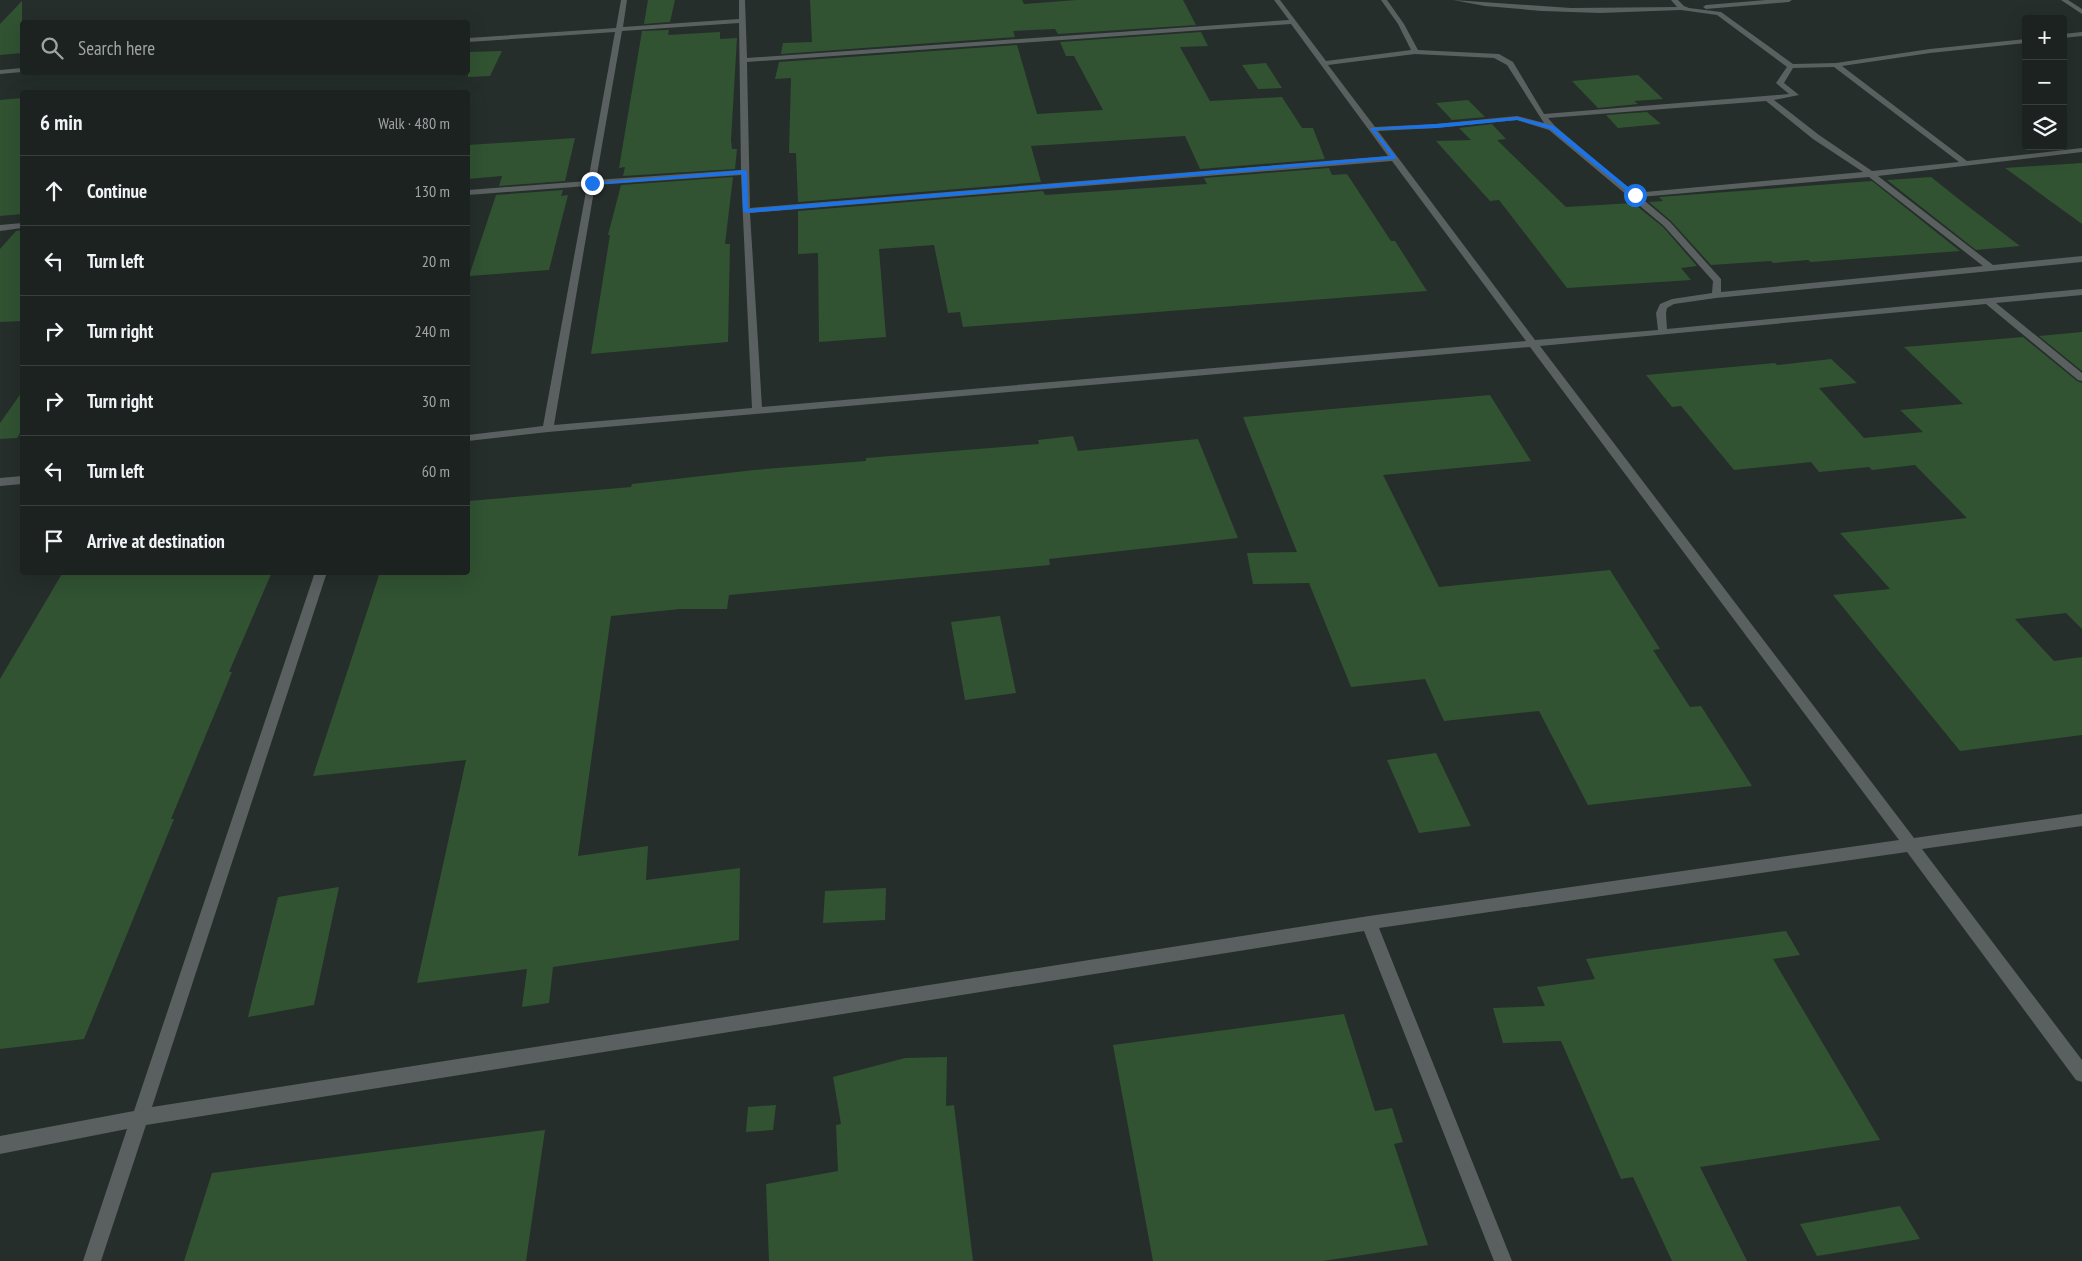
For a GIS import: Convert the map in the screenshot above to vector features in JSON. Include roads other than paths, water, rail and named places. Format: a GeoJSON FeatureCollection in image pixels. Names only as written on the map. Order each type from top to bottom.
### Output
{"type":"FeatureCollection","features":[{"type":"Feature","properties":{"kind":"street"},"geometry":{"type":"LineString","coordinates":[[548,429],[624,0]]}},
{"type":"Feature","properties":{"kind":"street"},"geometry":{"type":"LineString","coordinates":[[742,0],[746,211],[758,412]]}},
{"type":"Feature","properties":{"kind":"street"},"geometry":{"type":"LineString","coordinates":[[1277,0],[1532,344],[1912,845],[2082,1074]]}},
{"type":"Feature","properties":{"kind":"street"},"geometry":{"type":"LineString","coordinates":[[1384,0],[1401,24],[1415,52]]}},
{"type":"Feature","properties":{"kind":"street"},"geometry":{"type":"LineString","coordinates":[[1456,0],[1572,10],[1683,9],[1789,0]]}},
{"type":"Feature","properties":{"kind":"street"},"geometry":{"type":"LineString","coordinates":[[1674,0],[1683,9],[1719,14],[1791,66],[1836,64],[1930,51],[2022,41]]}},
{"type":"Feature","properties":{"kind":"street"},"geometry":{"type":"LineString","coordinates":[[2064,0],[2082,12]]}},
{"type":"Feature","properties":{"kind":"street"},"geometry":{"type":"LineString","coordinates":[[470,40],[742,21]]}},
{"type":"Feature","properties":{"kind":"street"},"geometry":{"type":"LineString","coordinates":[[743,60],[1294,22]]}},
{"type":"Feature","properties":{"kind":"street"},"geometry":{"type":"LineString","coordinates":[[2067,36],[2082,34]]}},
{"type":"Feature","properties":{"kind":"street"},"geometry":{"type":"LineString","coordinates":[[1324,63],[1415,52],[1496,56],[1510,64],[1542,116],[1552,128],[1668,224],[1718,281],[1716,295]]}},
{"type":"Feature","properties":{"kind":"street"},"geometry":{"type":"LineString","coordinates":[[1836,64],[1965,163]]}},
{"type":"Feature","properties":{"kind":"street"},"geometry":{"type":"LineString","coordinates":[[1542,116],[1796,96],[1780,83],[1791,66]]}},
{"type":"Feature","properties":{"kind":"street"},"geometry":{"type":"LineString","coordinates":[[0,72],[20,70]]}},
{"type":"Feature","properties":{"kind":"street"},"geometry":{"type":"LineString","coordinates":[[1768,99],[1816,136],[1872,175],[1990,267]]}},
{"type":"Feature","properties":{"kind":"street"},"geometry":{"type":"LineString","coordinates":[[1372,129],[1436,126],[1517,118],[1552,128]]}},
{"type":"Feature","properties":{"kind":"street"},"geometry":{"type":"LineString","coordinates":[[1635,195],[1872,175],[2082,150]]}},
{"type":"Feature","properties":{"kind":"street"},"geometry":{"type":"LineString","coordinates":[[746,211],[1394,158]]}},
{"type":"Feature","properties":{"kind":"street"},"geometry":{"type":"LineString","coordinates":[[470,192],[745,172]]}},
{"type":"Feature","properties":{"kind":"street"},"geometry":{"type":"LineString","coordinates":[[0,228],[20,226]]}},
{"type":"Feature","properties":{"kind":"street"},"geometry":{"type":"LineString","coordinates":[[1663,332],[1661,313],[1663,306],[1672,302],[1716,295],[2082,259]]}},
{"type":"Feature","properties":{"kind":"street"},"geometry":{"type":"LineString","coordinates":[[470,438],[548,429],[1532,344],[2082,292]]}},
{"type":"Feature","properties":{"kind":"street"},"geometry":{"type":"LineString","coordinates":[[1988,301],[2082,378]]}},
{"type":"Feature","properties":{"kind":"street"},"geometry":{"type":"LineString","coordinates":[[0,482],[20,480]]}},
{"type":"Feature","properties":{"kind":"street"},"geometry":{"type":"LineString","coordinates":[[92,1261],[321,575]]}},
{"type":"Feature","properties":{"kind":"street"},"geometry":{"type":"LineString","coordinates":[[0,1145],[139,1118],[1369,923],[2082,820]]}},
{"type":"Feature","properties":{"kind":"street"},"geometry":{"type":"LineString","coordinates":[[1369,923],[1503,1261]]}}]}
